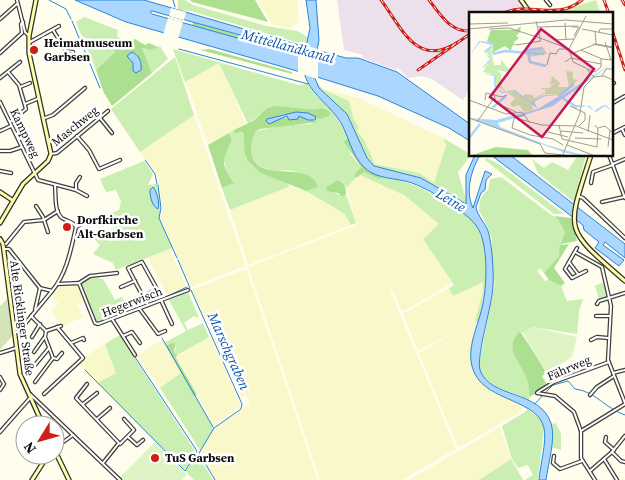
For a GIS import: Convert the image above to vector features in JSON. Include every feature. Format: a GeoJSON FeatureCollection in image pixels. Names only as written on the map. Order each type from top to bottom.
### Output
{"type":"FeatureCollection","features":[{"type":"Feature","properties":{"kind":"main road"},"geometry":{"type":"LineString","coordinates":[[0,223],[23,184],[48,161],[52,154],[29,43],[36,0]]}},
{"type":"Feature","properties":{"kind":"main road"},"geometry":{"type":"LineString","coordinates":[[521,0],[530,12]]}},
{"type":"Feature","properties":{"kind":"main road"},"geometry":{"type":"LineString","coordinates":[[591,156],[576,204],[573,219],[575,229],[582,242],[625,281]]}},
{"type":"Feature","properties":{"kind":"main road"},"geometry":{"type":"LineString","coordinates":[[0,192],[12,200]]}},
{"type":"Feature","properties":{"kind":"main road","name":"Alte Ricklinger Straße"},"geometry":{"type":"LineString","coordinates":[[0,239],[4,249],[21,379],[38,415]]}},
{"type":"Feature","properties":{"kind":"main road"},"geometry":{"type":"LineString","coordinates":[[32,480],[42,465]]}},
{"type":"Feature","properties":{"kind":"main road"},"geometry":{"type":"LineString","coordinates":[[62,465],[69,480]]}},
{"type":"Feature","properties":{"kind":"street"},"geometry":{"type":"LineString","coordinates":[[17,0],[26,33],[29,36]]}},
{"type":"Feature","properties":{"kind":"street"},"geometry":{"type":"LineString","coordinates":[[546,0],[550,6]]}},
{"type":"Feature","properties":{"kind":"street"},"geometry":{"type":"LineString","coordinates":[[0,19],[18,4]]}},
{"type":"Feature","properties":{"kind":"street"},"geometry":{"type":"LineString","coordinates":[[0,53],[22,33],[21,24],[23,22]]}},
{"type":"Feature","properties":{"kind":"street"},"geometry":{"type":"LineString","coordinates":[[29,43],[59,26]]}},
{"type":"Feature","properties":{"kind":"street"},"geometry":{"type":"LineString","coordinates":[[52,30],[66,51],[73,52]]}},
{"type":"Feature","properties":{"kind":"street"},"geometry":{"type":"LineString","coordinates":[[0,78],[20,62]]}},
{"type":"Feature","properties":{"kind":"street"},"geometry":{"type":"LineString","coordinates":[[8,72],[20,87],[26,109],[10,122]]}},
{"type":"Feature","properties":{"kind":"street"},"geometry":{"type":"LineString","coordinates":[[20,87],[30,84]]}},
{"type":"Feature","properties":{"kind":"street"},"geometry":{"type":"LineString","coordinates":[[45,118],[53,115],[85,88]]}},
{"type":"Feature","properties":{"kind":"street"},"geometry":{"type":"LineString","coordinates":[[612,103],[625,96]]}},
{"type":"Feature","properties":{"kind":"street"},"geometry":{"type":"LineString","coordinates":[[24,104],[37,100]]}},
{"type":"Feature","properties":{"kind":"street","name":"Kampweg"},"geometry":{"type":"LineString","coordinates":[[0,102],[34,173]]}},
{"type":"Feature","properties":{"kind":"street","name":"Maschweg"},"geometry":{"type":"LineString","coordinates":[[52,154],[58,153],[108,111]]}},
{"type":"Feature","properties":{"kind":"street"},"geometry":{"type":"LineString","coordinates":[[100,118],[112,133]]}},
{"type":"Feature","properties":{"kind":"street"},"geometry":{"type":"LineString","coordinates":[[0,130],[11,126]]}},
{"type":"Feature","properties":{"kind":"street"},"geometry":{"type":"LineString","coordinates":[[612,133],[625,127]]}},
{"type":"Feature","properties":{"kind":"street"},"geometry":{"type":"LineString","coordinates":[[622,128],[625,135]]}},
{"type":"Feature","properties":{"kind":"street"},"geometry":{"type":"LineString","coordinates":[[77,136],[89,150],[99,169],[120,160]]}},
{"type":"Feature","properties":{"kind":"street"},"geometry":{"type":"LineString","coordinates":[[0,151],[10,151],[22,147]]}},
{"type":"Feature","properties":{"kind":"street"},"geometry":{"type":"LineString","coordinates":[[602,202],[625,197],[624,190],[609,156]]}},
{"type":"Feature","properties":{"kind":"street"},"geometry":{"type":"LineString","coordinates":[[591,183],[593,172],[625,159]]}},
{"type":"Feature","properties":{"kind":"street"},"geometry":{"type":"LineString","coordinates":[[0,171],[11,173]]}},
{"type":"Feature","properties":{"kind":"street"},"geometry":{"type":"LineString","coordinates":[[34,173],[38,180],[76,190],[86,196]]}},
{"type":"Feature","properties":{"kind":"street"},"geometry":{"type":"LineString","coordinates":[[76,190],[76,183],[80,177]]}},
{"type":"Feature","properties":{"kind":"street"},"geometry":{"type":"LineString","coordinates":[[14,333],[58,284],[69,259],[76,227],[74,223],[62,218],[58,211],[55,185]]}},
{"type":"Feature","properties":{"kind":"street"},"geometry":{"type":"LineString","coordinates":[[578,196],[625,238]]}},
{"type":"Feature","properties":{"kind":"street"},"geometry":{"type":"LineString","coordinates":[[36,206],[48,232]]}},
{"type":"Feature","properties":{"kind":"street"},"geometry":{"type":"LineString","coordinates":[[6,244],[24,222],[44,220],[58,211]]}},
{"type":"Feature","properties":{"kind":"street"},"geometry":{"type":"LineString","coordinates":[[76,227],[91,219],[98,222]]}},
{"type":"Feature","properties":{"kind":"street"},"geometry":{"type":"LineString","coordinates":[[577,248],[565,269],[572,278],[586,271]]}},
{"type":"Feature","properties":{"kind":"street"},"geometry":{"type":"LineString","coordinates":[[4,249],[10,251],[40,288],[52,291]]}},
{"type":"Feature","properties":{"kind":"street"},"geometry":{"type":"LineString","coordinates":[[575,252],[601,265],[609,298],[609,362],[625,402],[581,431],[582,461],[594,480]]}},
{"type":"Feature","properties":{"kind":"street"},"geometry":{"type":"LineString","coordinates":[[144,297],[157,289],[143,262],[128,268],[148,305]]}},
{"type":"Feature","properties":{"kind":"street"},"geometry":{"type":"LineString","coordinates":[[569,262],[578,274]]}},
{"type":"Feature","properties":{"kind":"street"},"geometry":{"type":"LineString","coordinates":[[58,284],[79,283],[89,276],[117,273]]}},
{"type":"Feature","properties":{"kind":"street"},"geometry":{"type":"LineString","coordinates":[[121,287],[135,281]]}},
{"type":"Feature","properties":{"kind":"street","name":"Hegerwisch"},"geometry":{"type":"LineString","coordinates":[[79,283],[95,323],[98,324],[188,290]]}},
{"type":"Feature","properties":{"kind":"street"},"geometry":{"type":"LineString","coordinates":[[35,311],[40,288]]}},
{"type":"Feature","properties":{"kind":"street"},"geometry":{"type":"LineString","coordinates":[[597,304],[599,300],[625,293]]}},
{"type":"Feature","properties":{"kind":"street"},"geometry":{"type":"LineString","coordinates":[[160,300],[172,324]]}},
{"type":"Feature","properties":{"kind":"street"},"geometry":{"type":"LineString","coordinates":[[139,308],[158,334],[165,331]]}},
{"type":"Feature","properties":{"kind":"street"},"geometry":{"type":"LineString","coordinates":[[31,316],[46,331]]}},
{"type":"Feature","properties":{"kind":"street"},"geometry":{"type":"LineString","coordinates":[[596,316],[610,316]]}},
{"type":"Feature","properties":{"kind":"street"},"geometry":{"type":"LineString","coordinates":[[112,319],[135,355]]}},
{"type":"Feature","properties":{"kind":"street"},"geometry":{"type":"LineString","coordinates":[[32,337],[40,324]]}},
{"type":"Feature","properties":{"kind":"street"},"geometry":{"type":"LineString","coordinates":[[46,331],[61,326]]}},
{"type":"Feature","properties":{"kind":"street"},"geometry":{"type":"LineString","coordinates":[[44,394],[83,360],[82,356],[57,327]]}},
{"type":"Feature","properties":{"kind":"street"},"geometry":{"type":"LineString","coordinates":[[34,352],[45,337],[46,331]]}},
{"type":"Feature","properties":{"kind":"street"},"geometry":{"type":"LineString","coordinates":[[123,336],[132,332],[140,343]]}},
{"type":"Feature","properties":{"kind":"street"},"geometry":{"type":"LineString","coordinates":[[45,337],[53,358]]}},
{"type":"Feature","properties":{"kind":"street"},"geometry":{"type":"LineString","coordinates":[[591,340],[597,337],[608,338]]}},
{"type":"Feature","properties":{"kind":"street"},"geometry":{"type":"LineString","coordinates":[[71,343],[83,338],[84,340]]}},
{"type":"Feature","properties":{"kind":"street"},"geometry":{"type":"LineString","coordinates":[[0,353],[16,348]]}},
{"type":"Feature","properties":{"kind":"street"},"geometry":{"type":"LineString","coordinates":[[35,365],[49,348]]}},
{"type":"Feature","properties":{"kind":"street"},"geometry":{"type":"LineString","coordinates":[[35,382],[53,358],[57,359],[62,353]]}},
{"type":"Feature","properties":{"kind":"street","name":"Fährweg"},"geometry":{"type":"LineString","coordinates":[[581,431],[573,411],[554,396],[537,393],[554,382],[609,362]]}},
{"type":"Feature","properties":{"kind":"street"},"geometry":{"type":"LineString","coordinates":[[591,394],[614,374],[625,370]]}},
{"type":"Feature","properties":{"kind":"street"},"geometry":{"type":"LineString","coordinates":[[0,377],[4,383],[0,390]]}},
{"type":"Feature","properties":{"kind":"street"},"geometry":{"type":"LineString","coordinates":[[88,384],[76,398],[120,444]]}},
{"type":"Feature","properties":{"kind":"street"},"geometry":{"type":"LineString","coordinates":[[28,394],[120,480]]}},
{"type":"Feature","properties":{"kind":"street"},"geometry":{"type":"LineString","coordinates":[[83,405],[97,394]]}},
{"type":"Feature","properties":{"kind":"street"},"geometry":{"type":"LineString","coordinates":[[0,432],[30,398]]}},
{"type":"Feature","properties":{"kind":"street"},"geometry":{"type":"LineString","coordinates":[[97,419],[110,408]]}},
{"type":"Feature","properties":{"kind":"street"},"geometry":{"type":"LineString","coordinates":[[103,464],[134,430],[124,419]]}},
{"type":"Feature","properties":{"kind":"street"},"geometry":{"type":"LineString","coordinates":[[65,442],[73,435]]}},
{"type":"Feature","properties":{"kind":"street"},"geometry":{"type":"LineString","coordinates":[[589,472],[613,451],[625,436]]}},
{"type":"Feature","properties":{"kind":"street"},"geometry":{"type":"LineString","coordinates":[[128,437],[136,445]]}},
{"type":"Feature","properties":{"kind":"street"},"geometry":{"type":"LineString","coordinates":[[606,437],[605,442],[621,461],[625,462]]}},
{"type":"Feature","properties":{"kind":"street"},"geometry":{"type":"LineString","coordinates":[[133,448],[143,440]]}},
{"type":"Feature","properties":{"kind":"street"},"geometry":{"type":"LineString","coordinates":[[554,456],[554,463],[560,469],[582,461]]}},
{"type":"Feature","properties":{"kind":"street"},"geometry":{"type":"LineString","coordinates":[[604,459],[618,480]]}},
{"type":"Feature","properties":{"kind":"shaded area"},"geometry":{"type":"Polygon","coordinates":[[[337,0],[519,0],[528,12],[469,12],[469,90],[463,100],[432,79],[422,76],[408,78],[398,68],[396,70],[362,58],[363,55],[344,50],[337,0]]]}},
{"type":"Feature","properties":{"kind":"green space"},"geometry":{"type":"Polygon","coordinates":[[[178,0],[185,0],[193,5],[266,26],[297,31],[308,37],[306,45],[191,11],[178,10],[178,0]]]}},
{"type":"Feature","properties":{"kind":"green space"},"geometry":{"type":"Polygon","coordinates":[[[190,0],[255,0],[268,22],[192,2],[190,0]]]}},
{"type":"Feature","properties":{"kind":"green space"},"geometry":{"type":"Polygon","coordinates":[[[257,0],[297,0],[299,22],[289,28],[272,24],[257,0]]]}},
{"type":"Feature","properties":{"kind":"green space"},"geometry":{"type":"Polygon","coordinates":[[[596,0],[600,12],[557,12],[596,0]]]}},
{"type":"Feature","properties":{"kind":"green space"},"geometry":{"type":"Polygon","coordinates":[[[84,17],[118,30],[115,52],[96,70],[76,22],[84,17]]]}},
{"type":"Feature","properties":{"kind":"green space"},"geometry":{"type":"Polygon","coordinates":[[[193,22],[293,51],[292,54],[192,26],[193,22]]]}},
{"type":"Feature","properties":{"kind":"green space"},"geometry":{"type":"Polygon","coordinates":[[[116,37],[121,39],[125,45],[135,39],[145,45],[149,43],[158,47],[151,50],[142,48],[152,73],[112,106],[104,93],[96,70],[115,52],[116,37]],[[132,52],[129,59],[133,63],[133,71],[141,65],[137,55],[132,52]]]}},
{"type":"Feature","properties":{"kind":"green space"},"geometry":{"type":"Polygon","coordinates":[[[160,46],[168,59],[152,73],[142,48],[151,50],[160,46]]]}},
{"type":"Feature","properties":{"kind":"green space"},"geometry":{"type":"Polygon","coordinates":[[[173,49],[298,85],[307,84],[328,105],[348,136],[345,139],[351,155],[361,167],[354,175],[356,178],[346,188],[338,180],[326,187],[342,197],[346,194],[356,223],[351,225],[345,214],[306,191],[317,183],[312,179],[293,171],[272,171],[263,168],[257,164],[252,155],[253,137],[256,131],[286,125],[311,124],[315,120],[300,113],[327,110],[266,109],[248,124],[219,63],[185,82],[173,49]]]}},
{"type":"Feature","properties":{"kind":"green space"},"geometry":{"type":"Polygon","coordinates":[[[210,49],[292,72],[292,74],[200,50],[210,49]]]}},
{"type":"Feature","properties":{"kind":"green space"},"geometry":{"type":"Polygon","coordinates":[[[175,57],[194,115],[140,152],[111,109],[175,57]]]}},
{"type":"Feature","properties":{"kind":"green space"},"geometry":{"type":"Polygon","coordinates":[[[219,63],[246,124],[208,145],[186,82],[219,63]]]}},
{"type":"Feature","properties":{"kind":"green space"},"geometry":{"type":"Polygon","coordinates":[[[314,80],[324,90],[349,101],[354,120],[359,127],[357,131],[364,140],[375,164],[419,173],[434,183],[446,146],[443,138],[467,152],[469,158],[458,172],[467,204],[427,182],[374,166],[367,158],[347,114],[319,88],[314,80]]]}},
{"type":"Feature","properties":{"kind":"green space"},"geometry":{"type":"Polygon","coordinates":[[[323,89],[359,98],[443,138],[446,146],[434,183],[407,171],[374,163],[367,147],[358,135],[359,127],[354,120],[349,101],[323,89]]]}},
{"type":"Feature","properties":{"kind":"green space"},"geometry":{"type":"Polygon","coordinates":[[[274,106],[307,109],[322,108],[330,112],[329,116],[320,119],[307,114],[294,113],[267,119],[269,124],[278,119],[298,116],[318,122],[260,129],[256,131],[253,137],[251,149],[254,160],[263,168],[304,174],[311,177],[318,187],[306,191],[261,173],[248,161],[245,154],[243,133],[241,131],[235,134],[234,130],[253,121],[266,109],[274,106]]]}},
{"type":"Feature","properties":{"kind":"green space"},"geometry":{"type":"Polygon","coordinates":[[[194,115],[245,264],[191,287],[161,219],[163,210],[158,176],[140,152],[194,115]]]}},
{"type":"Feature","properties":{"kind":"green space"},"geometry":{"type":"Polygon","coordinates":[[[234,130],[235,134],[242,130],[245,148],[261,173],[286,182],[290,186],[230,210],[222,188],[234,182],[227,173],[223,156],[232,139],[229,133],[234,130]]]}},
{"type":"Feature","properties":{"kind":"green space"},"geometry":{"type":"Polygon","coordinates":[[[229,133],[232,139],[224,165],[234,183],[222,188],[208,145],[229,133]]]}},
{"type":"Feature","properties":{"kind":"green space"},"geometry":{"type":"Polygon","coordinates":[[[348,136],[353,150],[360,161],[370,171],[384,177],[379,179],[364,172],[356,178],[354,175],[361,167],[344,142],[348,136]]]}},
{"type":"Feature","properties":{"kind":"green space"},"geometry":{"type":"Polygon","coordinates":[[[586,156],[574,202],[538,173],[532,159],[544,168],[552,162],[568,170],[576,158],[586,156]]]}},
{"type":"Feature","properties":{"kind":"green space"},"geometry":{"type":"Polygon","coordinates":[[[486,158],[497,163],[564,214],[554,214],[485,160],[486,158]]]}},
{"type":"Feature","properties":{"kind":"green space"},"geometry":{"type":"Polygon","coordinates":[[[144,161],[153,174],[148,185],[157,184],[161,208],[159,218],[172,248],[116,270],[113,263],[93,254],[100,245],[95,240],[96,231],[100,227],[108,231],[115,228],[111,213],[119,210],[121,202],[116,190],[106,192],[100,179],[144,161]]]}},
{"type":"Feature","properties":{"kind":"green space"},"geometry":{"type":"Polygon","coordinates":[[[364,172],[379,179],[384,177],[409,183],[467,214],[481,237],[486,265],[486,279],[479,321],[475,321],[483,292],[483,282],[453,296],[449,288],[454,285],[423,239],[439,224],[404,195],[360,175],[364,172]]]}},
{"type":"Feature","properties":{"kind":"green space"},"geometry":{"type":"Polygon","coordinates":[[[360,175],[404,195],[440,224],[423,239],[452,283],[402,312],[392,289],[390,290],[456,449],[402,480],[320,480],[248,267],[357,225],[346,188],[360,175]]]}},
{"type":"Feature","properties":{"kind":"green space"},"geometry":{"type":"Polygon","coordinates":[[[501,177],[558,220],[565,232],[559,256],[544,273],[540,268],[537,271],[545,281],[549,280],[561,286],[567,301],[583,299],[579,311],[577,334],[533,327],[523,333],[520,331],[512,347],[528,380],[530,387],[529,400],[492,384],[482,373],[479,364],[495,284],[492,265],[492,239],[479,211],[479,205],[485,192],[488,190],[490,179],[501,177]]]}},
{"type":"Feature","properties":{"kind":"green space"},"geometry":{"type":"Polygon","coordinates":[[[338,180],[346,189],[346,194],[342,197],[338,193],[327,191],[326,187],[338,180]]]}},
{"type":"Feature","properties":{"kind":"green space"},"geometry":{"type":"Polygon","coordinates":[[[288,186],[306,191],[345,214],[351,225],[248,265],[230,210],[288,186]]]}},
{"type":"Feature","properties":{"kind":"green space"},"geometry":{"type":"Polygon","coordinates":[[[554,216],[571,218],[577,241],[561,244],[565,232],[554,216]]]}},
{"type":"Feature","properties":{"kind":"green space"},"geometry":{"type":"Polygon","coordinates":[[[569,244],[554,268],[565,283],[561,286],[549,280],[544,273],[559,256],[560,245],[569,244]]]}},
{"type":"Feature","properties":{"kind":"green space"},"geometry":{"type":"Polygon","coordinates":[[[169,249],[186,285],[183,290],[168,296],[148,258],[169,249]]]}},
{"type":"Feature","properties":{"kind":"green space"},"geometry":{"type":"Polygon","coordinates":[[[243,270],[247,271],[318,480],[215,480],[199,453],[214,428],[250,404],[246,395],[241,397],[192,290],[243,270]]]}},
{"type":"Feature","properties":{"kind":"green space"},"geometry":{"type":"Polygon","coordinates":[[[91,277],[103,279],[115,300],[122,297],[129,311],[95,324],[80,283],[91,277]]]}},
{"type":"Feature","properties":{"kind":"green space"},"geometry":{"type":"Polygon","coordinates":[[[483,281],[483,292],[476,321],[479,321],[472,340],[471,364],[475,375],[486,388],[524,407],[520,412],[460,447],[457,445],[419,353],[462,329],[418,351],[403,314],[449,288],[453,296],[483,281]]]}},
{"type":"Feature","properties":{"kind":"green space"},"geometry":{"type":"Polygon","coordinates":[[[604,282],[607,296],[599,299],[595,286],[604,282]]]}},
{"type":"Feature","properties":{"kind":"green space"},"geometry":{"type":"Polygon","coordinates":[[[77,283],[85,302],[77,305],[83,317],[62,326],[51,311],[58,303],[51,294],[59,286],[77,283]]]}},
{"type":"Feature","properties":{"kind":"green space"},"geometry":{"type":"Polygon","coordinates":[[[188,292],[199,318],[194,316],[184,323],[188,330],[203,323],[209,337],[177,355],[174,353],[176,348],[171,343],[166,346],[164,343],[186,331],[169,300],[188,292]]]}},
{"type":"Feature","properties":{"kind":"green space"},"geometry":{"type":"Polygon","coordinates":[[[7,299],[13,335],[0,350],[0,306],[7,299]]]}},
{"type":"Feature","properties":{"kind":"green space"},"geometry":{"type":"Polygon","coordinates":[[[533,327],[577,337],[572,357],[546,373],[523,333],[533,327]]]}},
{"type":"Feature","properties":{"kind":"green space"},"geometry":{"type":"Polygon","coordinates":[[[520,331],[547,373],[542,376],[547,385],[530,397],[527,379],[513,349],[515,337],[520,331]]]}},
{"type":"Feature","properties":{"kind":"green space"},"geometry":{"type":"Polygon","coordinates":[[[120,335],[195,451],[184,470],[98,383],[116,373],[105,344],[120,335]]]}},
{"type":"Feature","properties":{"kind":"green space"},"geometry":{"type":"Polygon","coordinates":[[[210,336],[241,406],[214,425],[176,356],[210,336]]]}},
{"type":"Feature","properties":{"kind":"green space"},"geometry":{"type":"Polygon","coordinates":[[[162,340],[181,373],[160,388],[137,355],[162,340]]]}},
{"type":"Feature","properties":{"kind":"green space"},"geometry":{"type":"Polygon","coordinates":[[[171,343],[175,344],[174,353],[177,355],[176,358],[197,395],[194,396],[166,346],[171,343]]]}},
{"type":"Feature","properties":{"kind":"green space"},"geometry":{"type":"Polygon","coordinates":[[[105,344],[116,373],[98,383],[79,364],[84,357],[105,344]]]}},
{"type":"Feature","properties":{"kind":"green space"},"geometry":{"type":"Polygon","coordinates":[[[181,373],[214,428],[200,450],[160,388],[181,373]]]}},
{"type":"Feature","properties":{"kind":"green space"},"geometry":{"type":"Polygon","coordinates":[[[527,409],[540,419],[544,428],[538,480],[525,480],[533,475],[528,465],[518,468],[512,459],[502,426],[527,409]]]}},
{"type":"Feature","properties":{"kind":"green space"},"geometry":{"type":"Polygon","coordinates":[[[556,423],[561,434],[561,450],[551,447],[552,424],[556,423]]]}},
{"type":"Feature","properties":{"kind":"green space"},"geometry":{"type":"Polygon","coordinates":[[[500,427],[511,459],[479,480],[409,480],[500,427]]]}},
{"type":"Feature","properties":{"kind":"green space","name":"TuS Garbsen"},"geometry":{"type":"Polygon","coordinates":[[[155,442],[187,475],[182,480],[123,480],[120,477],[155,442]]]}},
{"type":"Feature","properties":{"kind":"green space"},"geometry":{"type":"Polygon","coordinates":[[[196,452],[213,480],[194,480],[185,471],[196,452]]]}},
{"type":"Feature","properties":{"kind":"green space"},"geometry":{"type":"Polygon","coordinates":[[[511,459],[523,480],[479,480],[511,459]]]}},
{"type":"Feature","properties":{"kind":"water"},"geometry":{"type":"Polygon","coordinates":[[[75,0],[144,0],[306,47],[310,28],[306,0],[316,0],[319,40],[317,50],[346,58],[358,58],[397,72],[469,123],[469,140],[449,128],[378,96],[314,76],[319,88],[347,114],[367,158],[374,166],[421,178],[466,204],[466,175],[474,157],[480,156],[474,168],[469,188],[473,208],[485,171],[492,174],[486,180],[485,190],[481,193],[476,207],[489,236],[493,275],[492,295],[480,354],[480,370],[485,379],[494,386],[536,404],[545,412],[551,423],[553,436],[546,480],[539,480],[545,440],[544,428],[540,419],[533,412],[490,390],[481,383],[472,366],[472,341],[484,299],[486,278],[484,244],[477,227],[456,207],[426,189],[409,182],[376,175],[366,169],[356,158],[341,123],[310,86],[304,73],[126,22],[75,0]],[[152,11],[150,12],[305,57],[305,53],[152,11]]]}},
{"type":"Feature","properties":{"kind":"water"},"geometry":{"type":"Polygon","coordinates":[[[132,52],[140,59],[141,64],[141,70],[136,73],[133,71],[133,63],[127,56],[132,52]]]}},
{"type":"Feature","properties":{"kind":"water"},"geometry":{"type":"Polygon","coordinates":[[[296,112],[308,113],[316,117],[315,120],[308,120],[299,116],[298,119],[289,120],[287,116],[269,124],[266,121],[267,119],[296,112]]]}},
{"type":"Feature","properties":{"kind":"water"},"geometry":{"type":"Polygon","coordinates":[[[492,156],[511,156],[625,244],[625,258],[605,242],[603,245],[624,260],[619,266],[595,248],[599,242],[584,230],[583,225],[492,156]]]}},
{"type":"Feature","properties":{"kind":"water"},"geometry":{"type":"Polygon","coordinates":[[[153,187],[158,198],[158,209],[154,206],[151,198],[150,190],[153,187]]]}},
{"type":"Feature","properties":{"kind":"pier"},"geometry":{"type":"Polygon","coordinates":[[[171,8],[186,12],[184,20],[169,16],[171,8]]]}},
{"type":"Feature","properties":{"kind":"pier"},"geometry":{"type":"Polygon","coordinates":[[[168,18],[183,22],[178,39],[163,35],[168,18]]]}},
{"type":"Feature","properties":{"kind":"pier"},"geometry":{"type":"Polygon","coordinates":[[[301,44],[321,50],[319,57],[299,51],[301,44]]]}},
{"type":"Feature","properties":{"kind":"pier"},"geometry":{"type":"Polygon","coordinates":[[[298,54],[318,60],[318,79],[298,73],[298,54]]]}},
{"type":"Feature","properties":{"kind":"waterway","name":"Marschgraben"},"geometry":{"type":"LineString","coordinates":[[49,0],[66,9],[71,19]]}},
{"type":"Feature","properties":{"kind":"waterway"},"geometry":{"type":"LineString","coordinates":[[173,0],[175,7]]}},
{"type":"Feature","properties":{"kind":"waterway","name":"Marschgraben"},"geometry":{"type":"LineString","coordinates":[[72,21],[82,45]]}},
{"type":"Feature","properties":{"kind":"waterway","name":"Marschgraben"},"geometry":{"type":"LineString","coordinates":[[83,47],[100,88]]}},
{"type":"Feature","properties":{"kind":"waterway"},"geometry":{"type":"LineString","coordinates":[[179,49],[308,84]]}},
{"type":"Feature","properties":{"kind":"waterway","name":"Marschgraben"},"geometry":{"type":"LineString","coordinates":[[145,160],[155,174],[157,184]]}},
{"type":"Feature","properties":{"kind":"waterway","name":"Marschgraben"},"geometry":{"type":"LineString","coordinates":[[158,185],[161,208],[159,218],[177,258]]}},
{"type":"Feature","properties":{"kind":"waterway","name":"Marschgraben"},"geometry":{"type":"LineString","coordinates":[[178,260],[190,288]]}},
{"type":"Feature","properties":{"kind":"waterway"},"geometry":{"type":"LineString","coordinates":[[168,296],[187,287]]}},
{"type":"Feature","properties":{"kind":"waterway","name":"Marschgraben"},"geometry":{"type":"LineString","coordinates":[[191,290],[242,404],[241,409],[214,428],[199,453],[215,480]]}},
{"type":"Feature","properties":{"kind":"waterway"},"geometry":{"type":"LineString","coordinates":[[162,338],[213,427]]}},
{"type":"Feature","properties":{"kind":"waterway"},"geometry":{"type":"LineString","coordinates":[[85,370],[185,471],[197,451],[135,357]]}},
{"type":"Feature","properties":{"kind":"waterway"},"geometry":{"type":"LineString","coordinates":[[545,393],[553,385],[568,381],[575,389],[589,393],[612,409],[625,415]]}},
{"type":"Feature","properties":{"kind":"waterway"},"geometry":{"type":"LineString","coordinates":[[535,404],[543,395]]}},
{"type":"Feature","properties":{"kind":"railway"},"geometry":{"type":"LineString","coordinates":[[381,0],[404,33],[421,48],[432,51],[444,49],[458,42]]}},
{"type":"Feature","properties":{"kind":"railway"},"geometry":{"type":"LineString","coordinates":[[429,0],[451,25],[457,29],[469,31]]}},
{"type":"Feature","properties":{"kind":"railway"},"geometry":{"type":"LineString","coordinates":[[506,12],[523,9],[562,10],[582,0]]}},
{"type":"Feature","properties":{"kind":"railway"},"geometry":{"type":"LineString","coordinates":[[604,0],[608,12]]}},
{"type":"Feature","properties":{"kind":"railway"},"geometry":{"type":"LineString","coordinates":[[622,0],[625,5]]}},
{"type":"Feature","properties":{"kind":"railway"},"geometry":{"type":"LineString","coordinates":[[612,30],[625,70]]}},
{"type":"Feature","properties":{"kind":"railway"},"geometry":{"type":"LineString","coordinates":[[418,70],[469,35]]}},
{"type":"Feature","properties":{"kind":"place","name":"Heimatmuseum Garbsen"},"geometry":{"type":"Point","coordinates":[34,50]}},
{"type":"Feature","properties":{"kind":"place","name":"Dorfkirche Alt-Garbsen"},"geometry":{"type":"Point","coordinates":[67,227]}},
{"type":"Feature","properties":{"kind":"place","name":"TuS Garbsen"},"geometry":{"type":"Point","coordinates":[155,458]}},
{"type":"Feature","properties":{"kind":"water label","name":"Mittellandkanal"},"geometry":{"type":"Point","coordinates":[288,46]}},
{"type":"Feature","properties":{"kind":"water label","name":"Leine"},"geometry":{"type":"Point","coordinates":[451,200]}}]}
